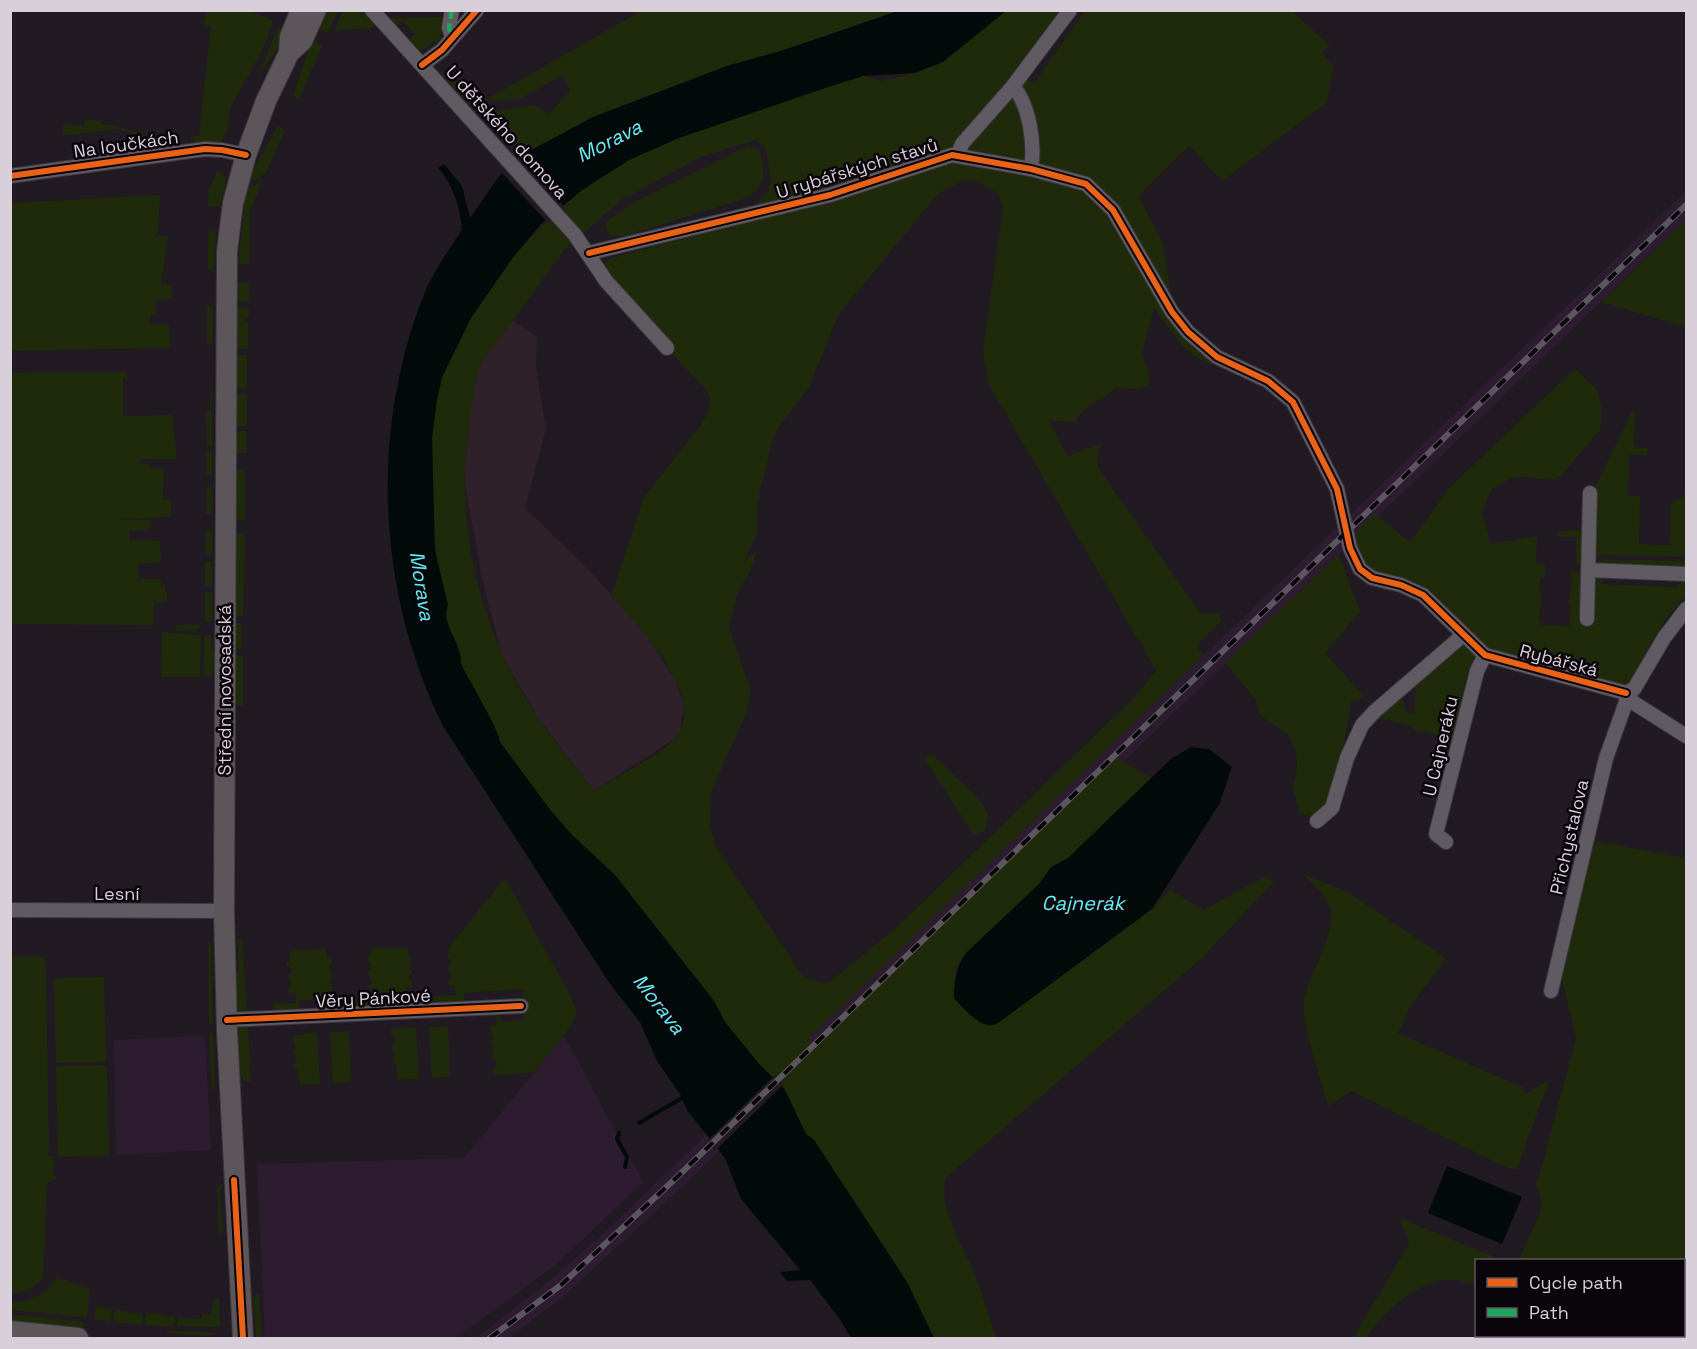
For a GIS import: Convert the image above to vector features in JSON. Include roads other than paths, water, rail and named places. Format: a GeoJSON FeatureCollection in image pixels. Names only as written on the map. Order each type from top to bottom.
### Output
{"type":"FeatureCollection","features":[{"type":"Feature","properties":{"kind":"main road","name":"Střední novosadská"},"geometry":{"type":"LineString","coordinates":[[289,53],[290,37],[301,10]]}},
{"type":"Feature","properties":{"kind":"main road","name":"Střední novosadská"},"geometry":{"type":"LineString","coordinates":[[243,1338],[227,1020],[224,911],[226,283],[231,217],[246,155],[266,101],[289,53],[302,41],[316,10]]}},
{"type":"Feature","properties":{"kind":"main road"},"geometry":{"type":"LineString","coordinates":[[10,1331],[78,1338]]}},
{"type":"Feature","properties":{"kind":"street","name":"U dětského domova"},"geometry":{"type":"LineString","coordinates":[[372,10],[575,235],[606,281],[667,348]]}},
{"type":"Feature","properties":{"kind":"street"},"geometry":{"type":"LineString","coordinates":[[452,10],[448,28],[452,36]]}},
{"type":"Feature","properties":{"kind":"street","name":"U rybářských stavů"},"geometry":{"type":"LineString","coordinates":[[958,155],[962,144],[1012,86],[1070,10]]}},
{"type":"Feature","properties":{"kind":"street"},"geometry":{"type":"LineString","coordinates":[[422,65],[441,50],[472,12]]}},
{"type":"Feature","properties":{"kind":"street"},"geometry":{"type":"LineString","coordinates":[[1012,86],[1020,99],[1029,124],[1032,148],[1030,169]]}},
{"type":"Feature","properties":{"kind":"street","name":"Na loučkách"},"geometry":{"type":"LineString","coordinates":[[10,176],[205,149],[246,155]]}},
{"type":"Feature","properties":{"kind":"street","name":"U rybářských stavů"},"geometry":{"type":"LineString","coordinates":[[589,253],[830,195],[958,155],[1069,177],[1086,184],[1098,192],[1113,210],[1172,312],[1188,332],[1216,357],[1268,381],[1286,394],[1304,421],[1337,489],[1350,548],[1357,566],[1372,578],[1410,588],[1423,595],[1462,636],[1485,655]]}},
{"type":"Feature","properties":{"kind":"street"},"geometry":{"type":"LineString","coordinates":[[1587,619],[1590,493]]}},
{"type":"Feature","properties":{"kind":"street"},"geometry":{"type":"LineString","coordinates":[[1588,570],[1686,574]]}},
{"type":"Feature","properties":{"kind":"street","name":"Přichystalova"},"geometry":{"type":"LineString","coordinates":[[1551,991],[1609,747],[1626,702],[1626,693],[1634,688],[1664,638],[1686,609]]}},
{"type":"Feature","properties":{"kind":"street"},"geometry":{"type":"LineString","coordinates":[[1317,821],[1332,808],[1347,758],[1362,725],[1375,711],[1462,636]]}},
{"type":"Feature","properties":{"kind":"street","name":"Rybářská"},"geometry":{"type":"LineString","coordinates":[[1485,655],[1626,693]]}},
{"type":"Feature","properties":{"kind":"street","name":"U Cajneráku"},"geometry":{"type":"LineString","coordinates":[[1446,842],[1436,834],[1477,671],[1485,655]]}},
{"type":"Feature","properties":{"kind":"street"},"geometry":{"type":"LineString","coordinates":[[1626,693],[1634,703],[1686,736]]}},
{"type":"Feature","properties":{"kind":"street","name":"Lesní"},"geometry":{"type":"LineString","coordinates":[[10,910],[224,911]]}},
{"type":"Feature","properties":{"kind":"street","name":"Věry Pánkové"},"geometry":{"type":"LineString","coordinates":[[227,1020],[521,1006]]}},
{"type":"Feature","properties":{"kind":"water","name":"Morava"},"geometry":{"type":"Polygon","coordinates":[[[898,11],[1006,11],[943,62],[915,73],[863,76],[679,138],[629,160],[582,190],[541,224],[514,256],[471,318],[442,377],[432,438],[435,550],[448,605],[447,619],[458,648],[461,664],[500,742],[551,811],[572,835],[615,875],[714,1001],[725,1022],[759,1064],[784,1088],[806,1134],[814,1140],[907,1282],[934,1338],[851,1338],[810,1280],[787,1281],[780,1272],[800,1270],[741,1199],[725,1158],[687,1110],[680,1094],[657,1061],[640,1022],[610,984],[443,726],[421,675],[404,621],[394,566],[388,511],[389,455],[395,400],[407,345],[425,292],[437,268],[462,229],[455,196],[438,168],[444,164],[462,186],[470,218],[500,175],[524,154],[593,117],[727,66],[784,50],[898,11]]]}},
{"type":"Feature","properties":{"kind":"water","name":"Cajnerák"},"geometry":{"type":"Polygon","coordinates":[[[1191,747],[1209,749],[1232,767],[1220,803],[1152,909],[994,1025],[987,1025],[971,1016],[954,998],[956,974],[966,953],[1039,884],[1051,867],[1068,858],[1171,759],[1191,747]]]}},
{"type":"Feature","properties":{"kind":"water"},"geometry":{"type":"Polygon","coordinates":[[[1447,1166],[1522,1197],[1502,1244],[1428,1213],[1447,1166]]]}},
{"type":"Feature","properties":{"kind":"waterway"},"geometry":{"type":"LineString","coordinates":[[639,1123],[684,1097]]}},
{"type":"Feature","properties":{"kind":"waterway"},"geometry":{"type":"LineString","coordinates":[[619,1133],[617,1139],[627,1157],[625,1167]]}},
{"type":"Feature","properties":{"kind":"railway"},"geometry":{"type":"LineString","coordinates":[[490,1338],[561,1285],[675,1179],[1686,205]]}}]}
